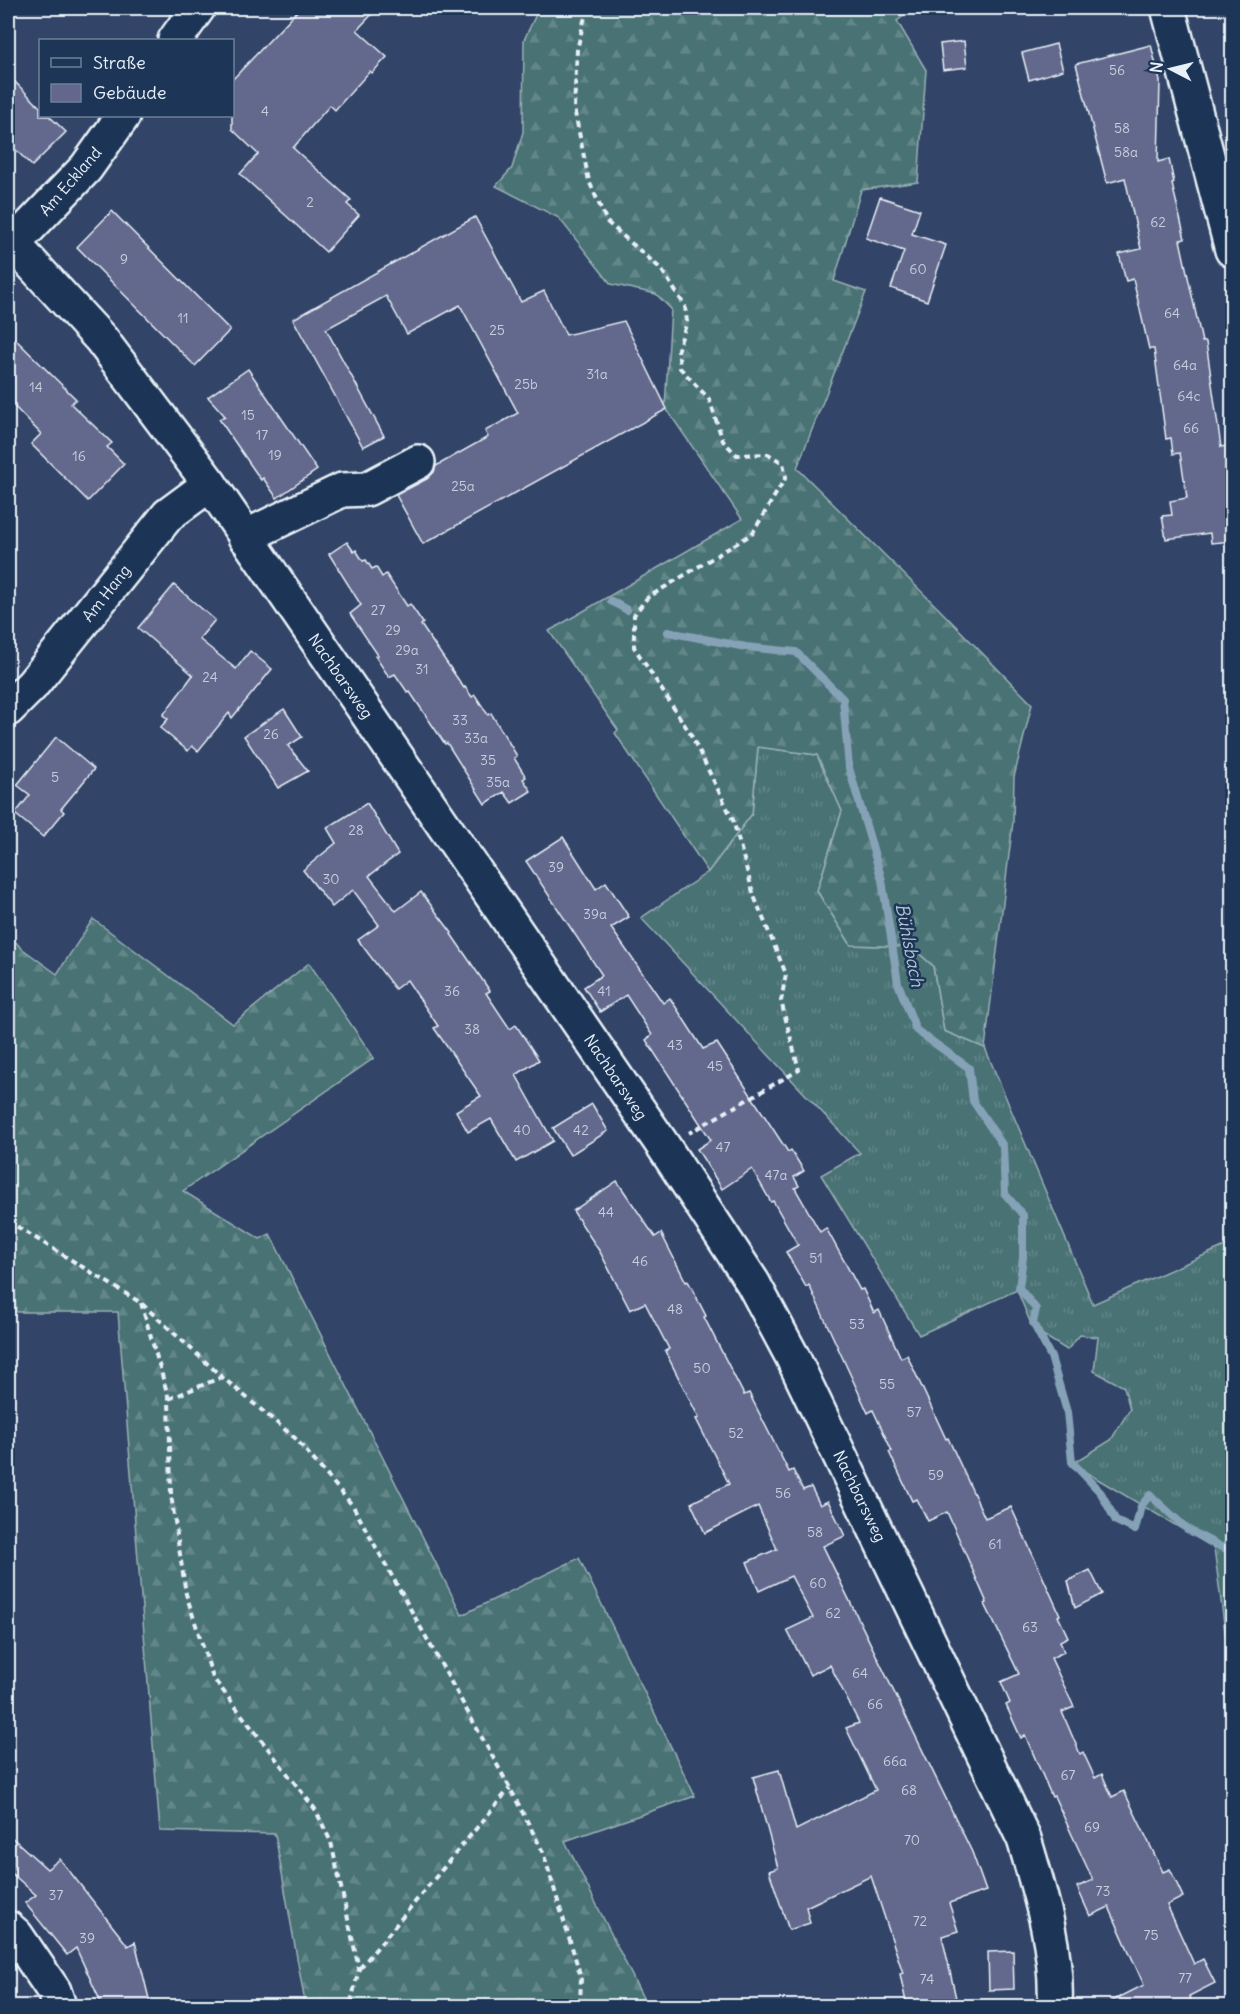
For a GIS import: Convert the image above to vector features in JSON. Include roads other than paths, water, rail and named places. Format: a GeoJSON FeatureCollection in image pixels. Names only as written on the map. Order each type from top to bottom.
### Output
{"type":"FeatureCollection","features":[{"type":"Feature","properties":{"kind":"street"},"geometry":{"type":"LineString","coordinates":[[176,39],[198,8]]}},
{"type":"Feature","properties":{"kind":"street"},"geometry":{"type":"LineString","coordinates":[[1168,8],[1233,250]]}},
{"type":"Feature","properties":{"kind":"street","name":"Am Eckland"},"geometry":{"type":"LineString","coordinates":[[10,241],[86,168],[122,117]]}},
{"type":"Feature","properties":{"kind":"street","name":"Nachbarsweg"},"geometry":{"type":"LineString","coordinates":[[10,241],[101,339],[210,484],[664,1147],[753,1283],[792,1356],[1024,1839],[1045,1911],[1055,1978],[1055,2007]]}},
{"type":"Feature","properties":{"kind":"street"},"geometry":{"type":"LineString","coordinates":[[245,537],[342,490],[367,489],[418,462]]}},
{"type":"Feature","properties":{"kind":"street","name":"Am Hang"},"geometry":{"type":"LineString","coordinates":[[8,709],[32,686],[168,515],[210,484]]}},
{"type":"Feature","properties":{"kind":"street"},"geometry":{"type":"LineString","coordinates":[[8,1928],[54,1991],[59,2007]]}},
{"type":"Feature","properties":{"kind":"waterway","name":"Bühlsbach"},"geometry":{"type":"LineString","coordinates":[[611,601],[627,610]]}},
{"type":"Feature","properties":{"kind":"waterway","name":"Bühlsbach"},"geometry":{"type":"LineString","coordinates":[[668,632],[746,647],[796,652],[843,699],[849,768],[882,880],[898,983],[916,1030],[969,1068],[973,1101],[1003,1146],[1005,1194],[1023,1215],[1023,1257],[1019,1288],[1036,1309],[1033,1323],[1051,1357],[1067,1412],[1072,1462],[1101,1493],[1116,1521],[1135,1530],[1141,1506],[1150,1495],[1187,1529],[1223,1548],[1232,1541]]}}]}
